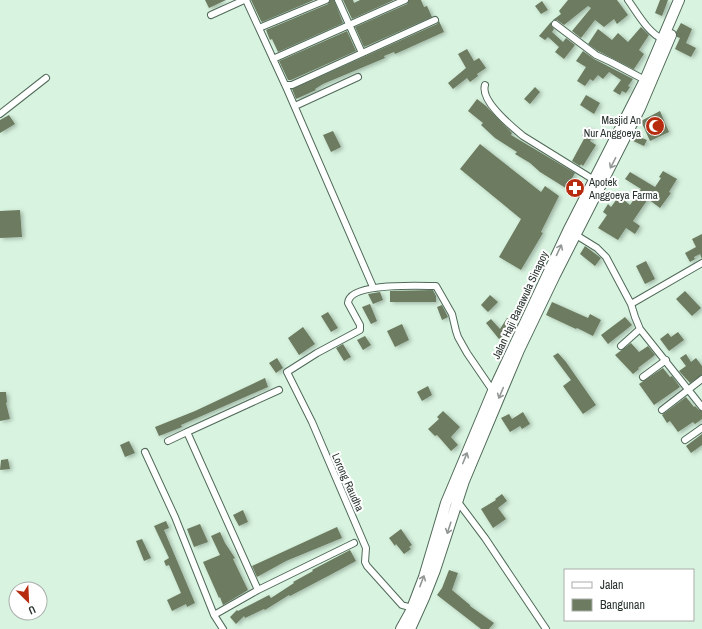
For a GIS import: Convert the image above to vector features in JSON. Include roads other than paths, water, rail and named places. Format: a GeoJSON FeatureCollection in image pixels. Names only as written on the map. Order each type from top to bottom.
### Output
{"type":"FeatureCollection","features":[{"type":"Feature","properties":{"kind":"highway","name":"Jalan Haji Banawula Sinapoy"},"geometry":{"type":"LineString","coordinates":[[401,629],[412,608],[430,558],[446,503],[492,391],[568,231],[594,180],[640,108],[666,41],[679,0]]}},
{"type":"Feature","properties":{"kind":"highway","name":"Jalan Haji Banawula Sinapoy"},"geometry":{"type":"LineString","coordinates":[[410,629],[424,598],[470,468],[519,350],[576,235],[621,138],[645,80],[666,41],[685,0]]}},
{"type":"Feature","properties":{"kind":"street"},"geometry":{"type":"LineString","coordinates":[[211,14],[245,0],[286,85],[373,287],[436,286],[452,314],[458,337],[492,391]]}},
{"type":"Feature","properties":{"kind":"street"},"geometry":{"type":"LineString","coordinates":[[259,28],[326,0]]}},
{"type":"Feature","properties":{"kind":"street"},"geometry":{"type":"LineString","coordinates":[[338,0],[362,53]]}},
{"type":"Feature","properties":{"kind":"street"},"geometry":{"type":"LineString","coordinates":[[273,59],[405,0]]}},
{"type":"Feature","properties":{"kind":"street"},"geometry":{"type":"LineString","coordinates":[[628,0],[651,31],[666,41]]}},
{"type":"Feature","properties":{"kind":"street"},"geometry":{"type":"LineString","coordinates":[[286,85],[292,85],[435,20]]}},
{"type":"Feature","properties":{"kind":"street"},"geometry":{"type":"LineString","coordinates":[[555,24],[596,55],[645,80]]}},
{"type":"Feature","properties":{"kind":"street"},"geometry":{"type":"LineString","coordinates":[[295,106],[358,77]]}},
{"type":"Feature","properties":{"kind":"street"},"geometry":{"type":"LineString","coordinates":[[0,114],[46,78]]}},
{"type":"Feature","properties":{"kind":"street"},"geometry":{"type":"LineString","coordinates":[[485,85],[484,88],[486,96],[492,106],[516,130],[523,136],[594,180]]}},
{"type":"Feature","properties":{"kind":"street"},"geometry":{"type":"LineString","coordinates":[[576,235],[597,248],[606,258],[631,304],[640,329],[702,407]]}},
{"type":"Feature","properties":{"kind":"street"},"geometry":{"type":"LineString","coordinates":[[631,304],[702,263]]}},
{"type":"Feature","properties":{"kind":"street","name":"Lorong Raudha"},"geometry":{"type":"LineString","coordinates":[[373,287],[351,296],[348,300],[350,308],[360,325],[360,330],[307,359],[287,372],[312,422],[366,548],[365,562],[384,587],[402,605],[412,608]]}},
{"type":"Feature","properties":{"kind":"street"},"geometry":{"type":"LineString","coordinates":[[621,346],[640,329]]}},
{"type":"Feature","properties":{"kind":"street"},"geometry":{"type":"LineString","coordinates":[[643,377],[666,360]]}},
{"type":"Feature","properties":{"kind":"street"},"geometry":{"type":"LineString","coordinates":[[662,410],[702,380]]}},
{"type":"Feature","properties":{"kind":"street"},"geometry":{"type":"LineString","coordinates":[[168,440],[278,390]]}},
{"type":"Feature","properties":{"kind":"street"},"geometry":{"type":"LineString","coordinates":[[685,440],[702,428]]}},
{"type":"Feature","properties":{"kind":"street"},"geometry":{"type":"LineString","coordinates":[[187,432],[258,590]]}},
{"type":"Feature","properties":{"kind":"street"},"geometry":{"type":"LineString","coordinates":[[145,452],[175,517],[214,615],[223,629]]}},
{"type":"Feature","properties":{"kind":"street"},"geometry":{"type":"LineString","coordinates":[[458,502],[546,629]]}},
{"type":"Feature","properties":{"kind":"street"},"geometry":{"type":"LineString","coordinates":[[214,615],[258,590],[354,543]]}},
{"type":"Feature","properties":{"kind":"place","name":"Masjid An Nur Anggoeya"},"geometry":{"type":"Point","coordinates":[655,126]}},
{"type":"Feature","properties":{"kind":"place","name":"Apotek Anggoeya Farma"},"geometry":{"type":"Point","coordinates":[575,188]}}]}
